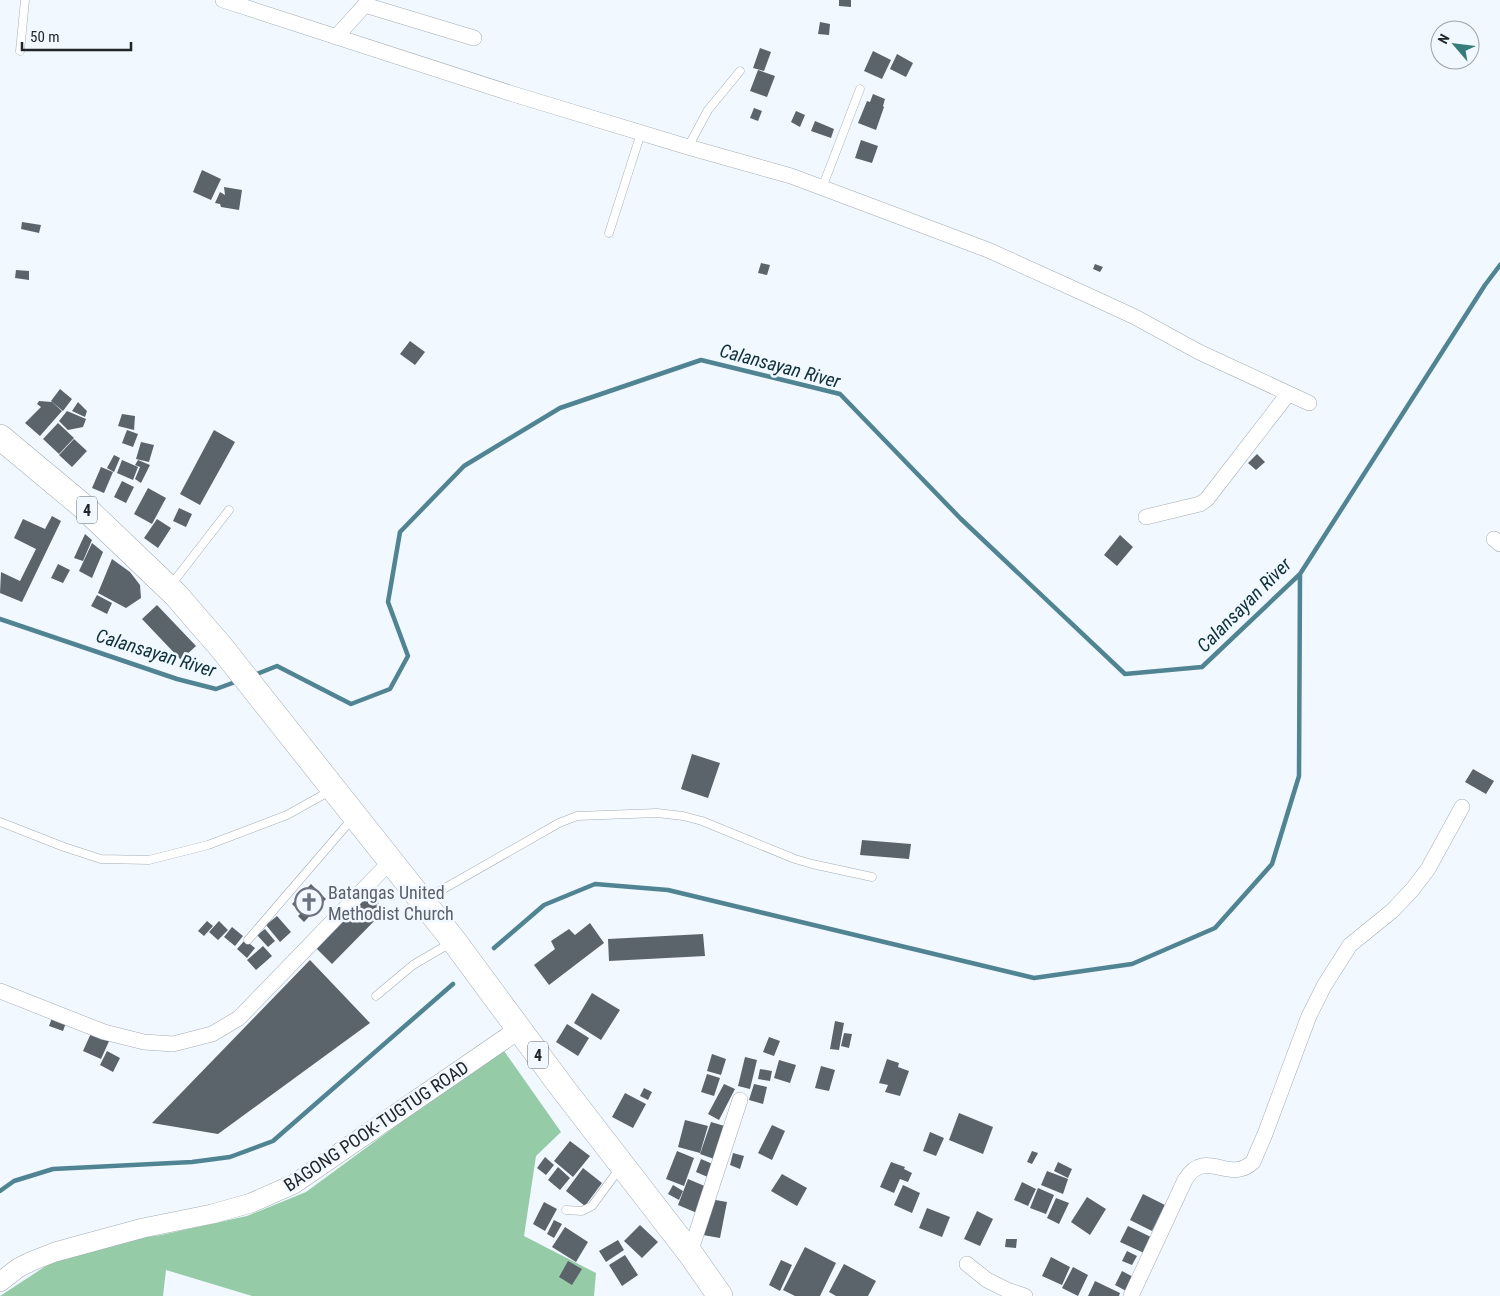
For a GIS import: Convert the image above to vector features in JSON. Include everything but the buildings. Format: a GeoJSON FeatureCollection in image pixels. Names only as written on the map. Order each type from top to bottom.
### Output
{"type":"FeatureCollection","features":[{"type":"Feature","properties":{"kind":"highway","name":"4"},"geometry":{"type":"LineString","coordinates":[[1,441],[84,507],[168,588],[222,647],[454,941],[518,1030],[690,1253],[720,1296]]}},
{"type":"Feature","properties":{"kind":"street"},"geometry":{"type":"LineString","coordinates":[[223,0],[641,133],[791,176],[988,250],[1126,313],[1199,352],[1309,403]]}},
{"type":"Feature","properties":{"kind":"street"},"geometry":{"type":"LineString","coordinates":[[336,37],[366,3],[474,38]]}},
{"type":"Feature","properties":{"kind":"street"},"geometry":{"type":"LineString","coordinates":[[1146,517],[1200,504],[1207,498],[1288,394]]}},
{"type":"Feature","properties":{"kind":"street"},"geometry":{"type":"LineString","coordinates":[[1131,1296],[1189,1172],[1204,1165],[1239,1170],[1253,1162],[1309,1016],[1324,986],[1350,945],[1392,911],[1412,890],[1428,869],[1462,806]]}},
{"type":"Feature","properties":{"kind":"street"},"geometry":{"type":"LineString","coordinates":[[0,991],[104,1032],[144,1042],[173,1044],[212,1034],[239,1018],[391,861]]}},
{"type":"Feature","properties":{"kind":"street","name":"BAGONG POOK-TUGTUG ROAD"},"geometry":{"type":"LineString","coordinates":[[0,1282],[18,1268],[54,1252],[144,1228],[212,1214],[251,1203],[294,1184],[518,1030]]}},
{"type":"Feature","properties":{"kind":"street"},"geometry":{"type":"LineString","coordinates":[[690,1253],[740,1100]]}},
{"type":"Feature","properties":{"kind":"street"},"geometry":{"type":"LineString","coordinates":[[968,1264],[987,1280],[1025,1296]]}},
{"type":"Feature","properties":{"kind":"lane"},"geometry":{"type":"LineString","coordinates":[[20,51],[25,0]]}},
{"type":"Feature","properties":{"kind":"lane"},"geometry":{"type":"LineString","coordinates":[[688,147],[708,110],[740,71]]}},
{"type":"Feature","properties":{"kind":"lane"},"geometry":{"type":"LineString","coordinates":[[822,188],[860,89]]}},
{"type":"Feature","properties":{"kind":"lane"},"geometry":{"type":"LineString","coordinates":[[609,233],[641,133]]}},
{"type":"Feature","properties":{"kind":"lane"},"geometry":{"type":"LineString","coordinates":[[168,588],[230,510]]}},
{"type":"Feature","properties":{"kind":"lane"},"geometry":{"type":"LineString","coordinates":[[0,822],[101,859],[149,860],[208,845],[287,815],[334,789]]}},
{"type":"Feature","properties":{"kind":"lane"},"geometry":{"type":"LineString","coordinates":[[422,901],[559,822],[577,816],[657,813],[683,816],[702,821],[796,859],[872,877]]}},
{"type":"Feature","properties":{"kind":"lane"},"geometry":{"type":"LineString","coordinates":[[248,940],[355,815]]}},
{"type":"Feature","properties":{"kind":"lane"},"geometry":{"type":"LineString","coordinates":[[376,996],[413,966],[454,941]]}},
{"type":"Feature","properties":{"kind":"lane"},"geometry":{"type":"LineString","coordinates":[[566,1210],[582,1211],[592,1206],[622,1165]]}},
{"type":"Feature","properties":{"kind":"green space"},"geometry":{"type":"Polygon","coordinates":[[[502,1048],[561,1132],[536,1156],[524,1236],[596,1273],[594,1296],[252,1296],[166,1270],[163,1296],[0,1296],[49,1264],[88,1245],[161,1235],[247,1216],[306,1192],[502,1048]]]}},
{"type":"Feature","properties":{"kind":"waterway","name":"Calansayan River"},"geometry":{"type":"LineString","coordinates":[[252,676],[277,666],[351,704],[390,689],[408,656],[388,602],[400,532],[464,466],[560,408],[701,360],[840,394],[961,519],[1125,674],[1202,667],[1300,574],[1485,285],[1500,265]]}},
{"type":"Feature","properties":{"kind":"waterway"},"geometry":{"type":"LineString","coordinates":[[494,948],[544,905],[595,884],[668,890],[1034,978],[1132,964],[1215,928],[1272,864],[1299,776],[1300,574]]}},
{"type":"Feature","properties":{"kind":"waterway","name":"Calansayan River"},"geometry":{"type":"LineString","coordinates":[[0,619],[177,679],[216,689],[238,681]]}},
{"type":"Feature","properties":{"kind":"waterway"},"geometry":{"type":"LineString","coordinates":[[0,1191],[14,1181],[53,1169],[192,1162],[230,1157],[273,1141],[453,984]]}},
{"type":"Feature","properties":{"kind":"place","name":"Batangas United Methodist Church"},"geometry":{"type":"Point","coordinates":[309,902]}}]}
